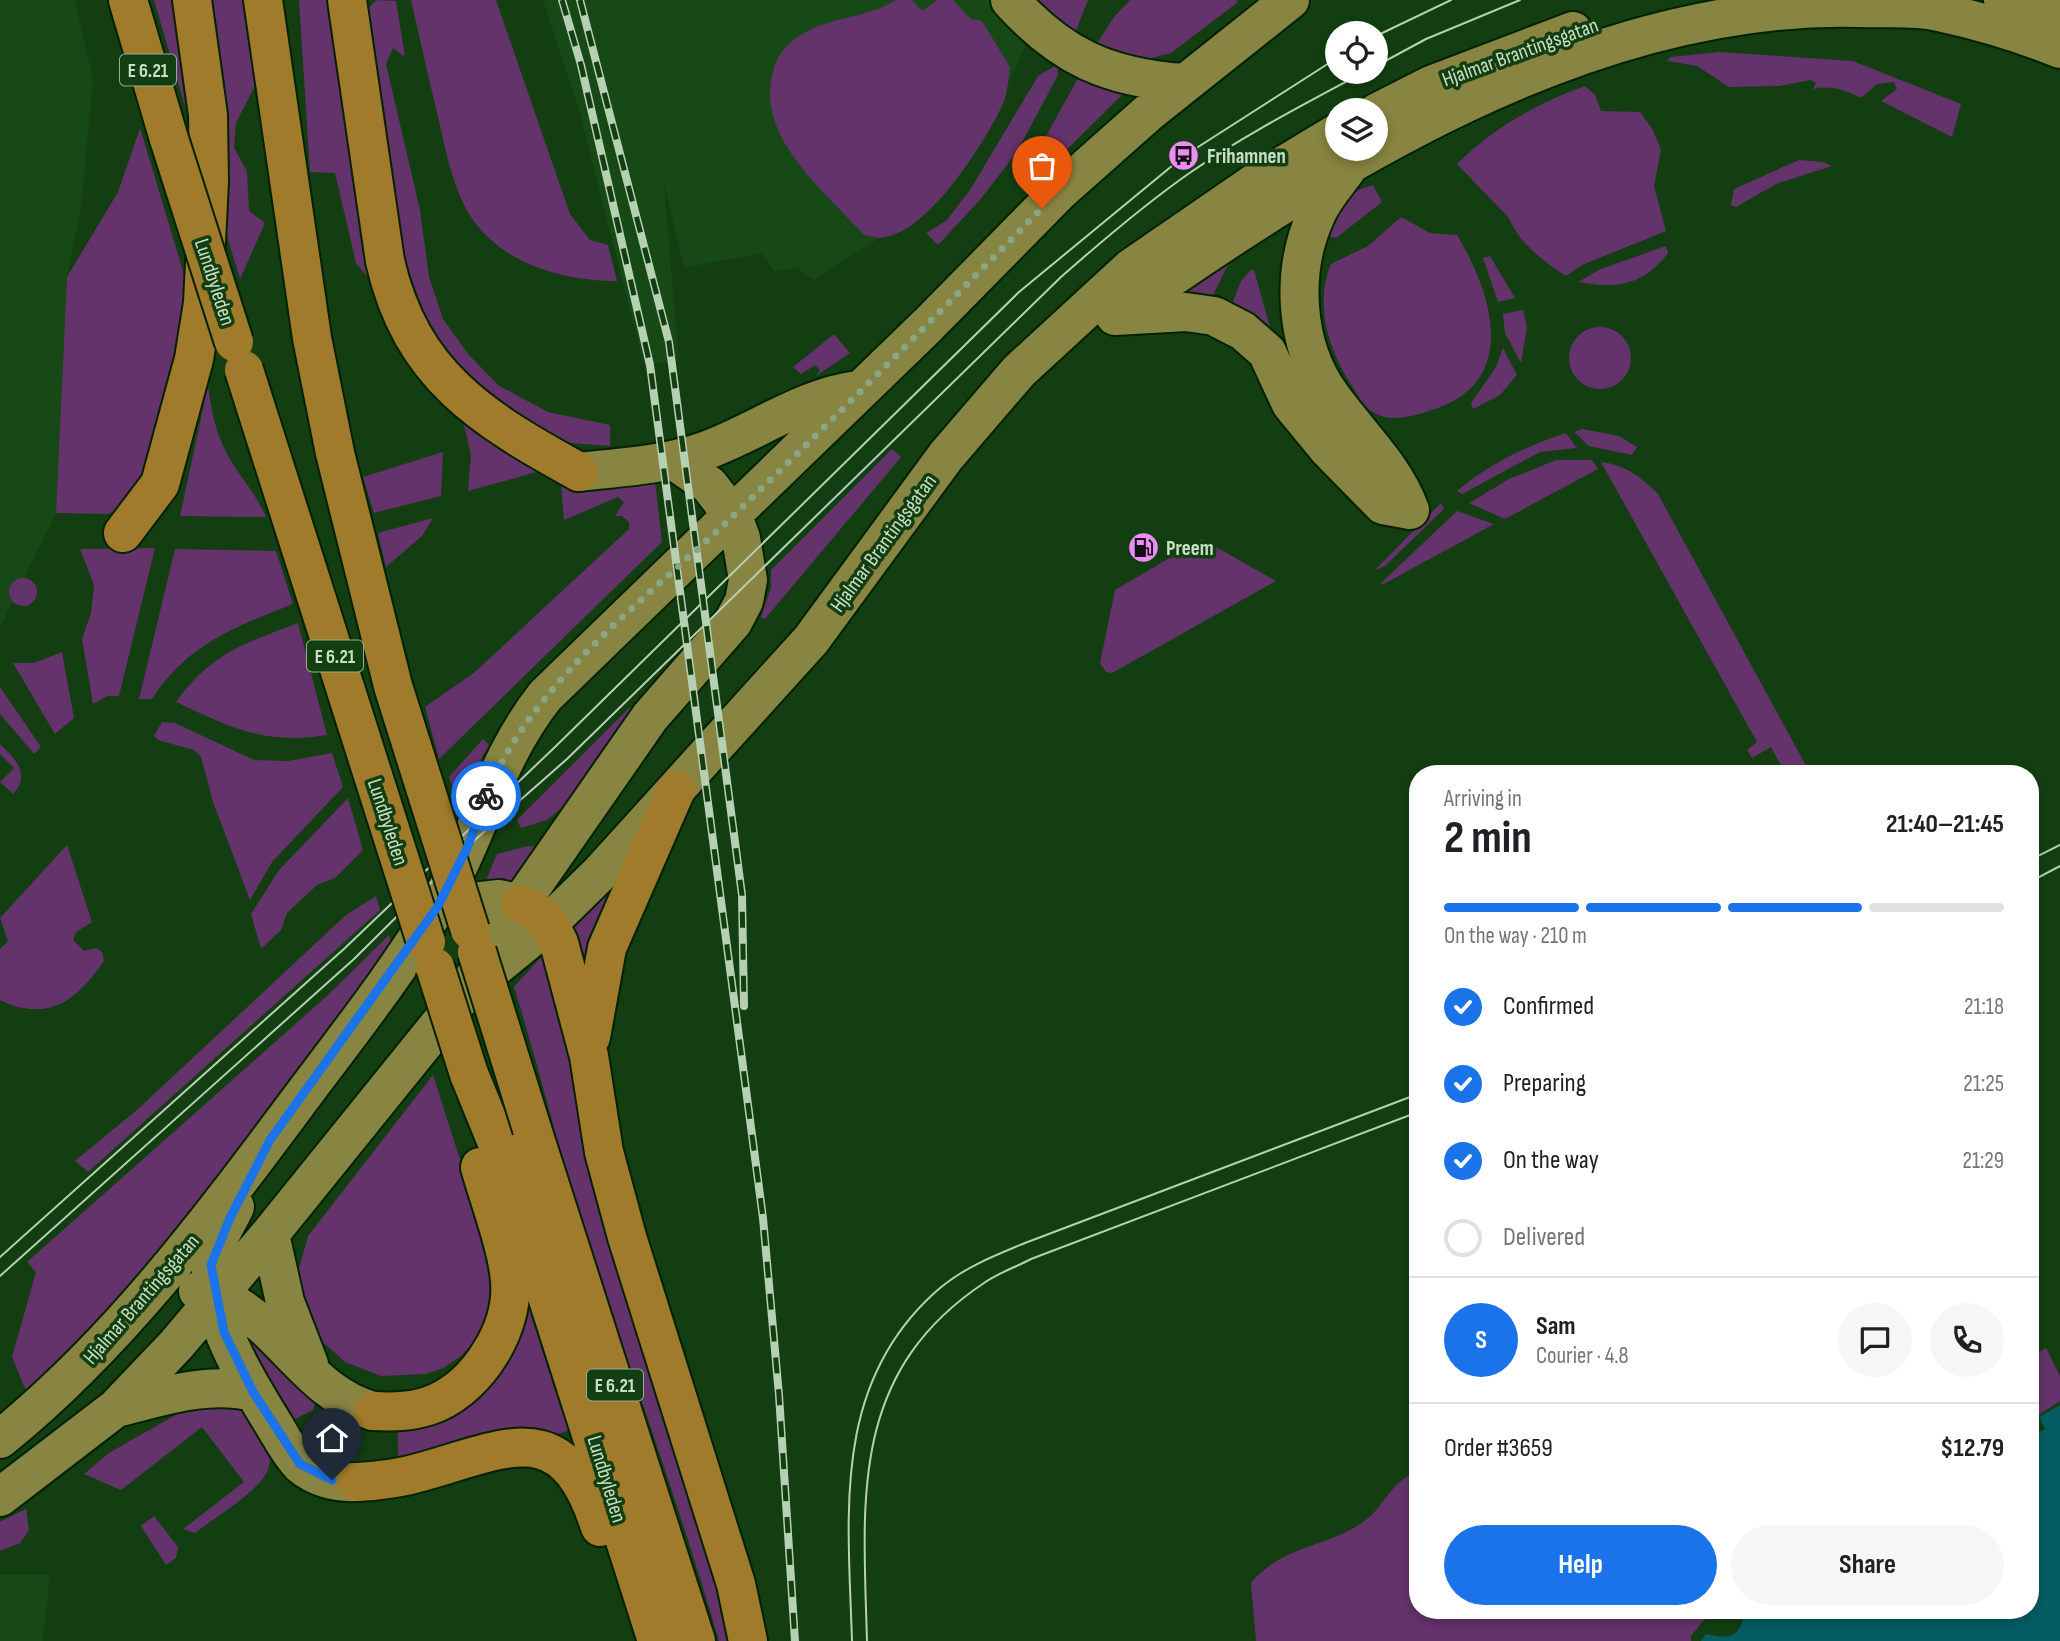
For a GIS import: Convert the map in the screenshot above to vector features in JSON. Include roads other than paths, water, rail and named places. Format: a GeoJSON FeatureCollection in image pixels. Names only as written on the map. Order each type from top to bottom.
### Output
{"type":"FeatureCollection","features":[{"type":"Feature","properties":{"kind":"highway","name":"Lundbyleden"},"geometry":{"type":"LineString","coordinates":[[128,0],[173,152],[469,1074],[491,1159],[657,1641]]}},
{"type":"Feature","properties":{"kind":"highway"},"geometry":{"type":"LineString","coordinates":[[123,533],[160,484],[194,359],[203,303],[209,181],[208,115],[192,0]]}},
{"type":"Feature","properties":{"kind":"highway","name":"Lundbyleden"},"geometry":{"type":"LineString","coordinates":[[263,0],[312,338],[335,453],[393,686],[696,1641]]}},
{"type":"Feature","properties":{"kind":"highway"},"geometry":{"type":"LineString","coordinates":[[347,0],[385,261],[393,295],[404,320],[436,372],[464,398],[514,436],[579,472]]}},
{"type":"Feature","properties":{"kind":"highway"},"geometry":{"type":"LineString","coordinates":[[589,1056],[607,948],[676,790]]}},
{"type":"Feature","properties":{"kind":"highway"},"geometry":{"type":"LineString","coordinates":[[534,913],[564,958],[589,1056],[604,1152],[626,1237],[736,1584],[748,1641]]}},
{"type":"Feature","properties":{"kind":"highway"},"geometry":{"type":"LineString","coordinates":[[373,1410],[408,1411],[436,1403],[476,1371],[502,1328],[509,1305],[510,1280],[491,1159]]}},
{"type":"Feature","properties":{"kind":"highway"},"geometry":{"type":"LineString","coordinates":[[356,1482],[403,1477],[511,1446],[545,1451],[565,1465],[584,1485],[599,1524],[635,1641]]}},
{"type":"Feature","properties":{"kind":"main road"},"geometry":{"type":"LineString","coordinates":[[1010,0],[1039,29],[1080,59],[1119,75],[1184,83]]}},
{"type":"Feature","properties":{"kind":"main road","name":"Hjalmar Brantingsgatan"},"geometry":{"type":"LineString","coordinates":[[0,1439],[92,1358],[145,1298],[270,1140],[438,906],[468,846],[498,770],[527,719],[565,674],[733,516],[1060,191],[1184,83],[1290,0]]}},
{"type":"Feature","properties":{"kind":"main road","name":"Hjalmar Brantingsgatan"},"geometry":{"type":"LineString","coordinates":[[1388,107],[1431,85],[1513,52],[1668,0]]}},
{"type":"Feature","properties":{"kind":"main road"},"geometry":{"type":"LineString","coordinates":[[2003,0],[2060,19]]}},
{"type":"Feature","properties":{"kind":"main road"},"geometry":{"type":"LineString","coordinates":[[1388,130],[1608,43],[1678,24],[1756,10],[1829,6],[1936,11],[2031,37],[2060,49]]}},
{"type":"Feature","properties":{"kind":"main road","name":"Hjalmar Brantingsgatan"},"geometry":{"type":"LineString","coordinates":[[534,913],[601,872],[676,790],[811,640],[946,456],[989,404],[1048,343],[1131,268],[1259,180],[1325,154]]}},
{"type":"Feature","properties":{"kind":"main road"},"geometry":{"type":"LineString","coordinates":[[1048,343],[1116,316],[1274,208],[1329,161]]}},
{"type":"Feature","properties":{"kind":"main road"},"geometry":{"type":"LineString","coordinates":[[1116,316],[1186,312],[1214,316],[1243,331],[1267,352],[1291,404],[1328,449],[1383,505],[1410,510],[1401,487],[1330,395],[1317,373],[1306,345],[1299,309],[1304,248],[1339,161]]}},
{"type":"Feature","properties":{"kind":"main road"},"geometry":{"type":"LineString","coordinates":[[579,472],[673,460],[733,440],[842,392],[862,389]]}},
{"type":"Feature","properties":{"kind":"main road","name":"Hjalmar Brantingsgatan"},"geometry":{"type":"LineString","coordinates":[[0,1497],[116,1408],[270,1234],[463,995],[534,913],[650,717],[733,622],[744,601],[748,580],[741,538],[733,516],[709,485],[673,460]]}},
{"type":"Feature","properties":{"kind":"main road"},"geometry":{"type":"LineString","coordinates":[[438,906],[499,899],[534,913]]}},
{"type":"Feature","properties":{"kind":"main road"},"geometry":{"type":"LineString","coordinates":[[270,1140],[216,1247],[211,1265],[224,1332],[253,1392],[300,1464],[322,1477],[356,1482]]}},
{"type":"Feature","properties":{"kind":"main road"},"geometry":{"type":"LineString","coordinates":[[270,1234],[285,1303],[316,1379]]}},
{"type":"Feature","properties":{"kind":"main road"},"geometry":{"type":"LineString","coordinates":[[145,1298],[182,1289],[216,1298],[252,1317],[316,1379],[342,1398],[373,1410]]}},
{"type":"Feature","properties":{"kind":"main road"},"geometry":{"type":"LineString","coordinates":[[116,1408],[192,1390],[232,1387],[253,1392]]}},
{"type":"Feature","properties":{"kind":"water"},"geometry":{"type":"Polygon","coordinates":[[[2060,1405],[2060,1641],[1701,1641],[1706,1634],[1733,1635],[1743,1619],[2039,1619],[2039,1433],[2045,1429],[2039,1417],[2060,1405]]]}},
{"type":"Feature","properties":{"kind":"tram line"},"geometry":{"type":"LineString","coordinates":[[1388,30],[1451,0]]}},
{"type":"Feature","properties":{"kind":"tram line"},"geometry":{"type":"LineString","coordinates":[[1388,60],[1426,39],[1520,0]]}},
{"type":"Feature","properties":{"kind":"tram line"},"geometry":{"type":"LineString","coordinates":[[0,1257],[345,948],[556,746],[1019,292],[1184,156],[1325,66]]}},
{"type":"Feature","properties":{"kind":"tram line"},"geometry":{"type":"LineString","coordinates":[[0,1276],[354,959],[468,846],[567,759],[1061,277],[1124,223],[1191,172],[1254,132],[1342,84]]}},
{"type":"Feature","properties":{"kind":"tram line"},"geometry":{"type":"LineString","coordinates":[[2039,856],[2060,845]]}},
{"type":"Feature","properties":{"kind":"tram line"},"geometry":{"type":"LineString","coordinates":[[2039,877],[2060,866]]}},
{"type":"Feature","properties":{"kind":"tram line"},"geometry":{"type":"LineString","coordinates":[[852,1641],[849,1498],[854,1451],[863,1407],[880,1364],[905,1325],[940,1288],[970,1268],[1025,1243],[1409,1097]]}},
{"type":"Feature","properties":{"kind":"tram line"},"geometry":{"type":"LineString","coordinates":[[867,1641],[865,1538],[873,1442],[887,1398],[908,1357],[940,1318],[989,1279],[1031,1259],[1409,1115]]}},
{"type":"Feature","properties":{"kind":"railway"},"geometry":{"type":"LineString","coordinates":[[562,0],[581,65],[650,365],[763,1218],[779,1395],[795,1641]]}},
{"type":"Feature","properties":{"kind":"railway"},"geometry":{"type":"LineString","coordinates":[[580,0],[669,342],[742,895],[744,1006]]}},
{"type":"Feature","properties":{"kind":"place","name":"Frihamnen"},"geometry":{"type":"Point","coordinates":[1184,156]}},
{"type":"Feature","properties":{"kind":"place","name":"Preem"},"geometry":{"type":"Point","coordinates":[1143,548]}}]}
